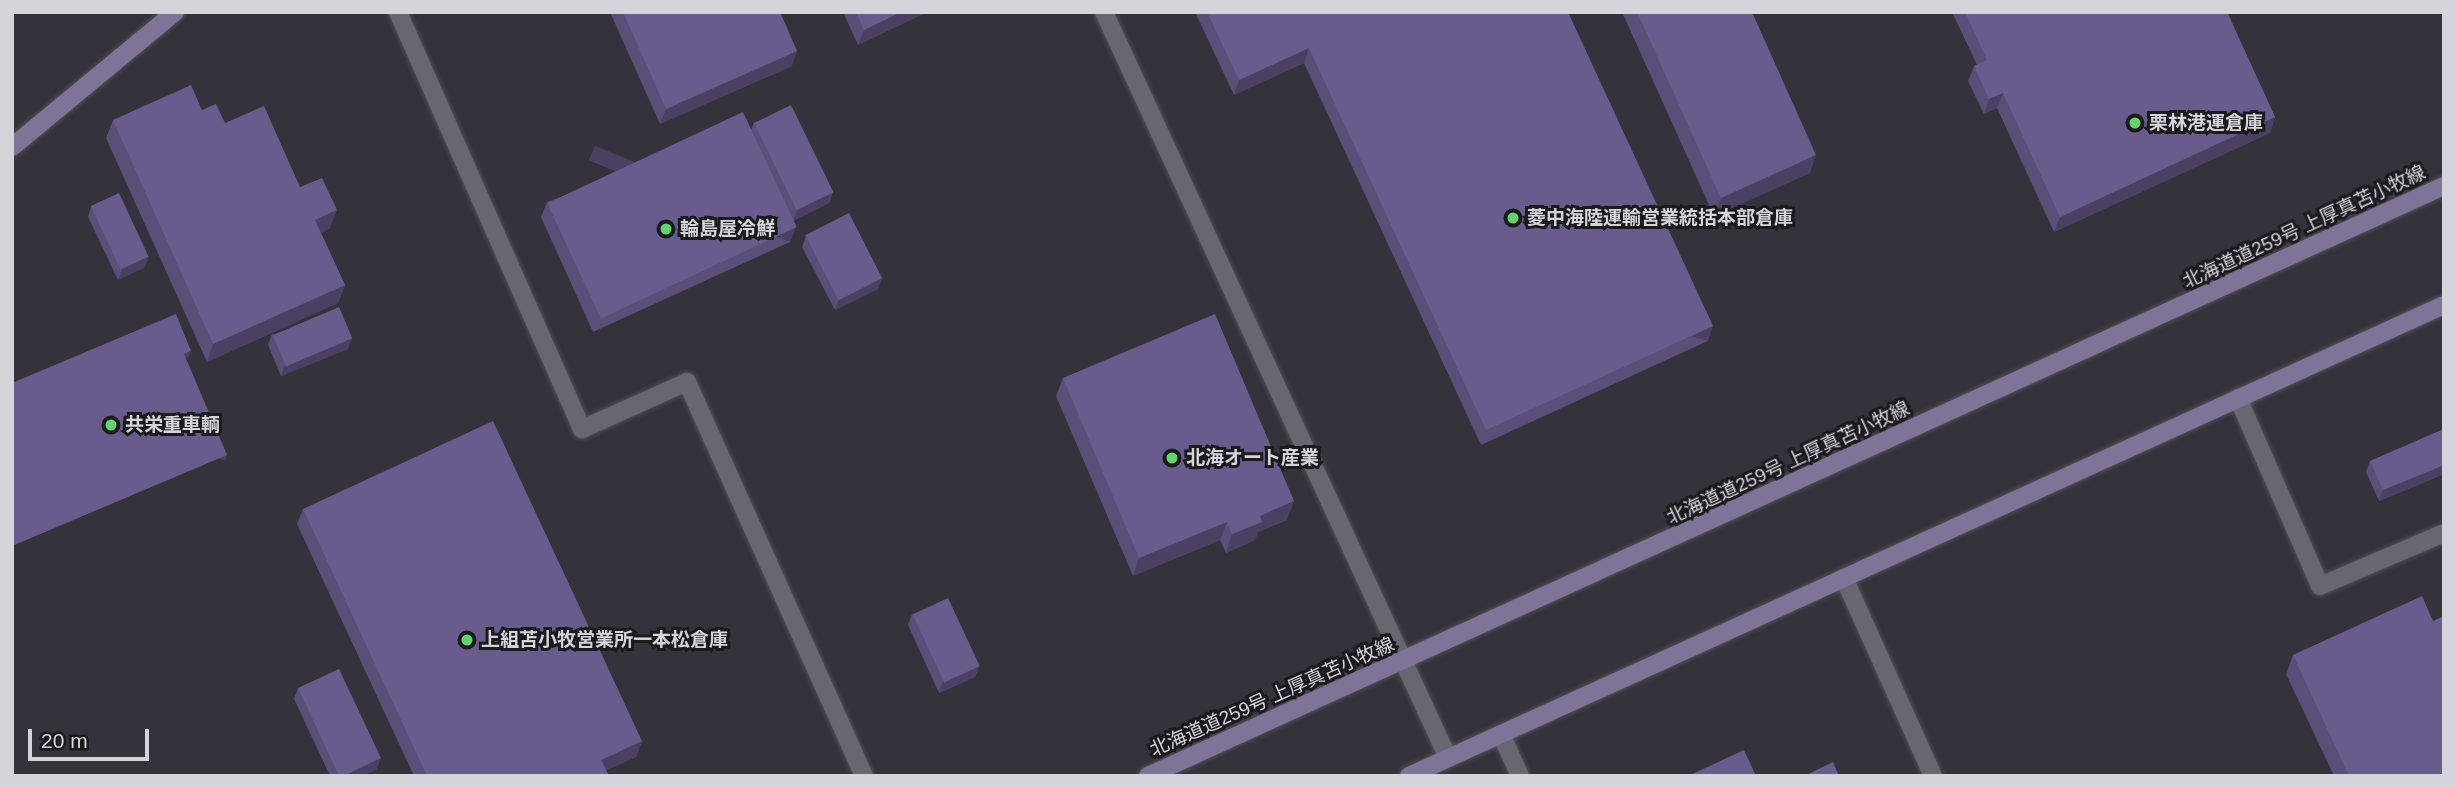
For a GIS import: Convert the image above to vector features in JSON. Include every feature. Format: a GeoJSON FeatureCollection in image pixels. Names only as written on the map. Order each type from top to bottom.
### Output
{"type":"FeatureCollection","features":[{"type":"Feature","properties":{"kind":"main road"},"geometry":{"type":"LineString","coordinates":[[12,147],[175,12]]}},
{"type":"Feature","properties":{"kind":"main road","name":"北海道道259号 上厚真苫小牧線"},"geometry":{"type":"LineString","coordinates":[[1149,776],[2444,186]]}},
{"type":"Feature","properties":{"kind":"main road"},"geometry":{"type":"LineString","coordinates":[[1409,776],[2444,305]]}},
{"type":"Feature","properties":{"kind":"street"},"geometry":{"type":"LineString","coordinates":[[398,12],[582,429],[687,382],[864,776]]}},
{"type":"Feature","properties":{"kind":"street"},"geometry":{"type":"LineString","coordinates":[[1104,12],[1448,758]]}},
{"type":"Feature","properties":{"kind":"street"},"geometry":{"type":"LineString","coordinates":[[2238,398],[2320,586],[2444,533]]}},
{"type":"Feature","properties":{"kind":"street"},"geometry":{"type":"LineString","coordinates":[[1844,578],[1933,776]]}},
{"type":"Feature","properties":{"kind":"street"},"geometry":{"type":"LineString","coordinates":[[1501,734],[1520,776]]}},
{"type":"Feature","properties":{"kind":"building"},"geometry":{"type":"Polygon","coordinates":[[[623,12],[780,12],[797,51],[666,109],[623,12]]]}},
{"type":"Feature","properties":{"kind":"building"},"geometry":{"type":"Polygon","coordinates":[[[856,12],[901,12],[864,30],[856,12]]]}},
{"type":"Feature","properties":{"kind":"building","name":"菱中海陸運輸営業統括本部倉庫"},"geometry":{"type":"Polygon","coordinates":[[[1207,12],[1568,12],[1713,326],[1486,430],[1309,48],[1239,80],[1207,12]]]}},
{"type":"Feature","properties":{"kind":"building"},"geometry":{"type":"Polygon","coordinates":[[[1637,12],[1752,12],[1816,155],[1721,198],[1637,12]]]}},
{"type":"Feature","properties":{"kind":"building","name":"栗林港運倉庫"},"geometry":{"type":"Polygon","coordinates":[[[1965,12],[2227,12],[2275,117],[2060,217],[2003,93],[1989,99],[1974,66],[1987,60],[1965,12]]]}},
{"type":"Feature","properties":{"kind":"building"},"geometry":{"type":"Polygon","coordinates":[[[191,85],[202,110],[216,104],[225,123],[264,106],[300,187],[322,178],[337,210],[315,220],[345,285],[213,344],[113,120],[191,85]]]}},
{"type":"Feature","properties":{"kind":"building"},"geometry":{"type":"Polygon","coordinates":[[[791,105],[834,192],[797,210],[754,123],[791,105]]]}},
{"type":"Feature","properties":{"kind":"building","name":"輪島屋冷鮮"},"geometry":{"type":"Polygon","coordinates":[[[743,112],[797,227],[601,318],[547,203],[743,112]]]}},
{"type":"Feature","properties":{"kind":"building"},"geometry":{"type":"Polygon","coordinates":[[[119,193],[149,256],[120,270],[91,206],[119,193]]]}},
{"type":"Feature","properties":{"kind":"building"},"geometry":{"type":"Polygon","coordinates":[[[849,213],[882,278],[838,300],[805,235],[849,213]]]}},
{"type":"Feature","properties":{"kind":"building"},"geometry":{"type":"Polygon","coordinates":[[[339,307],[352,338],[286,366],[273,335],[339,307]]]}},
{"type":"Feature","properties":{"kind":"building","name":"共栄重車輌"},"geometry":{"type":"Polygon","coordinates":[[[176,314],[191,351],[184,354],[227,455],[12,546],[12,383],[176,314]]]}},
{"type":"Feature","properties":{"kind":"building","name":"北海オート産業"},"geometry":{"type":"Polygon","coordinates":[[[1215,314],[1294,501],[1260,516],[1262,522],[1232,534],[1227,522],[1139,558],[1063,378],[1215,314]]]}},
{"type":"Feature","properties":{"kind":"building","name":"上組苫小牧営業所一本松倉庫"},"geometry":{"type":"Polygon","coordinates":[[[493,421],[642,741],[601,760],[609,776],[427,776],[303,509],[493,421]]]}},
{"type":"Feature","properties":{"kind":"building"},"geometry":{"type":"Polygon","coordinates":[[[2444,429],[2444,465],[2383,490],[2370,461],[2444,429]]]}},
{"type":"Feature","properties":{"kind":"building"},"geometry":{"type":"Polygon","coordinates":[[[2422,596],[2433,621],[2444,616],[2444,776],[2349,776],[2293,655],[2422,596]]]}},
{"type":"Feature","properties":{"kind":"building"},"geometry":{"type":"Polygon","coordinates":[[[948,598],[980,666],[944,682],[913,614],[948,598]]]}},
{"type":"Feature","properties":{"kind":"building"},"geometry":{"type":"Polygon","coordinates":[[[339,669],[381,758],[343,776],[339,776],[298,688],[339,669]]]}},
{"type":"Feature","properties":{"kind":"building"},"geometry":{"type":"Polygon","coordinates":[[[1744,750],[1756,776],[1688,776],[1744,750]]]}},
{"type":"Feature","properties":{"kind":"building"},"geometry":{"type":"Polygon","coordinates":[[[1833,762],[1839,776],[1804,776],[1833,762]]]}},
{"type":"Feature","properties":{"kind":"place","name":"栗林港運倉庫"},"geometry":{"type":"Point","coordinates":[2135,123]}},
{"type":"Feature","properties":{"kind":"place","name":"菱中海陸運輸営業統括本部倉庫"},"geometry":{"type":"Point","coordinates":[1513,218]}},
{"type":"Feature","properties":{"kind":"place","name":"輪島屋冷鮮"},"geometry":{"type":"Point","coordinates":[666,229]}},
{"type":"Feature","properties":{"kind":"place","name":"共栄重車輌"},"geometry":{"type":"Point","coordinates":[111,425]}},
{"type":"Feature","properties":{"kind":"place","name":"北海オート産業"},"geometry":{"type":"Point","coordinates":[1172,458]}},
{"type":"Feature","properties":{"kind":"place","name":"上組苫小牧営業所一本松倉庫"},"geometry":{"type":"Point","coordinates":[467,640]}}]}
